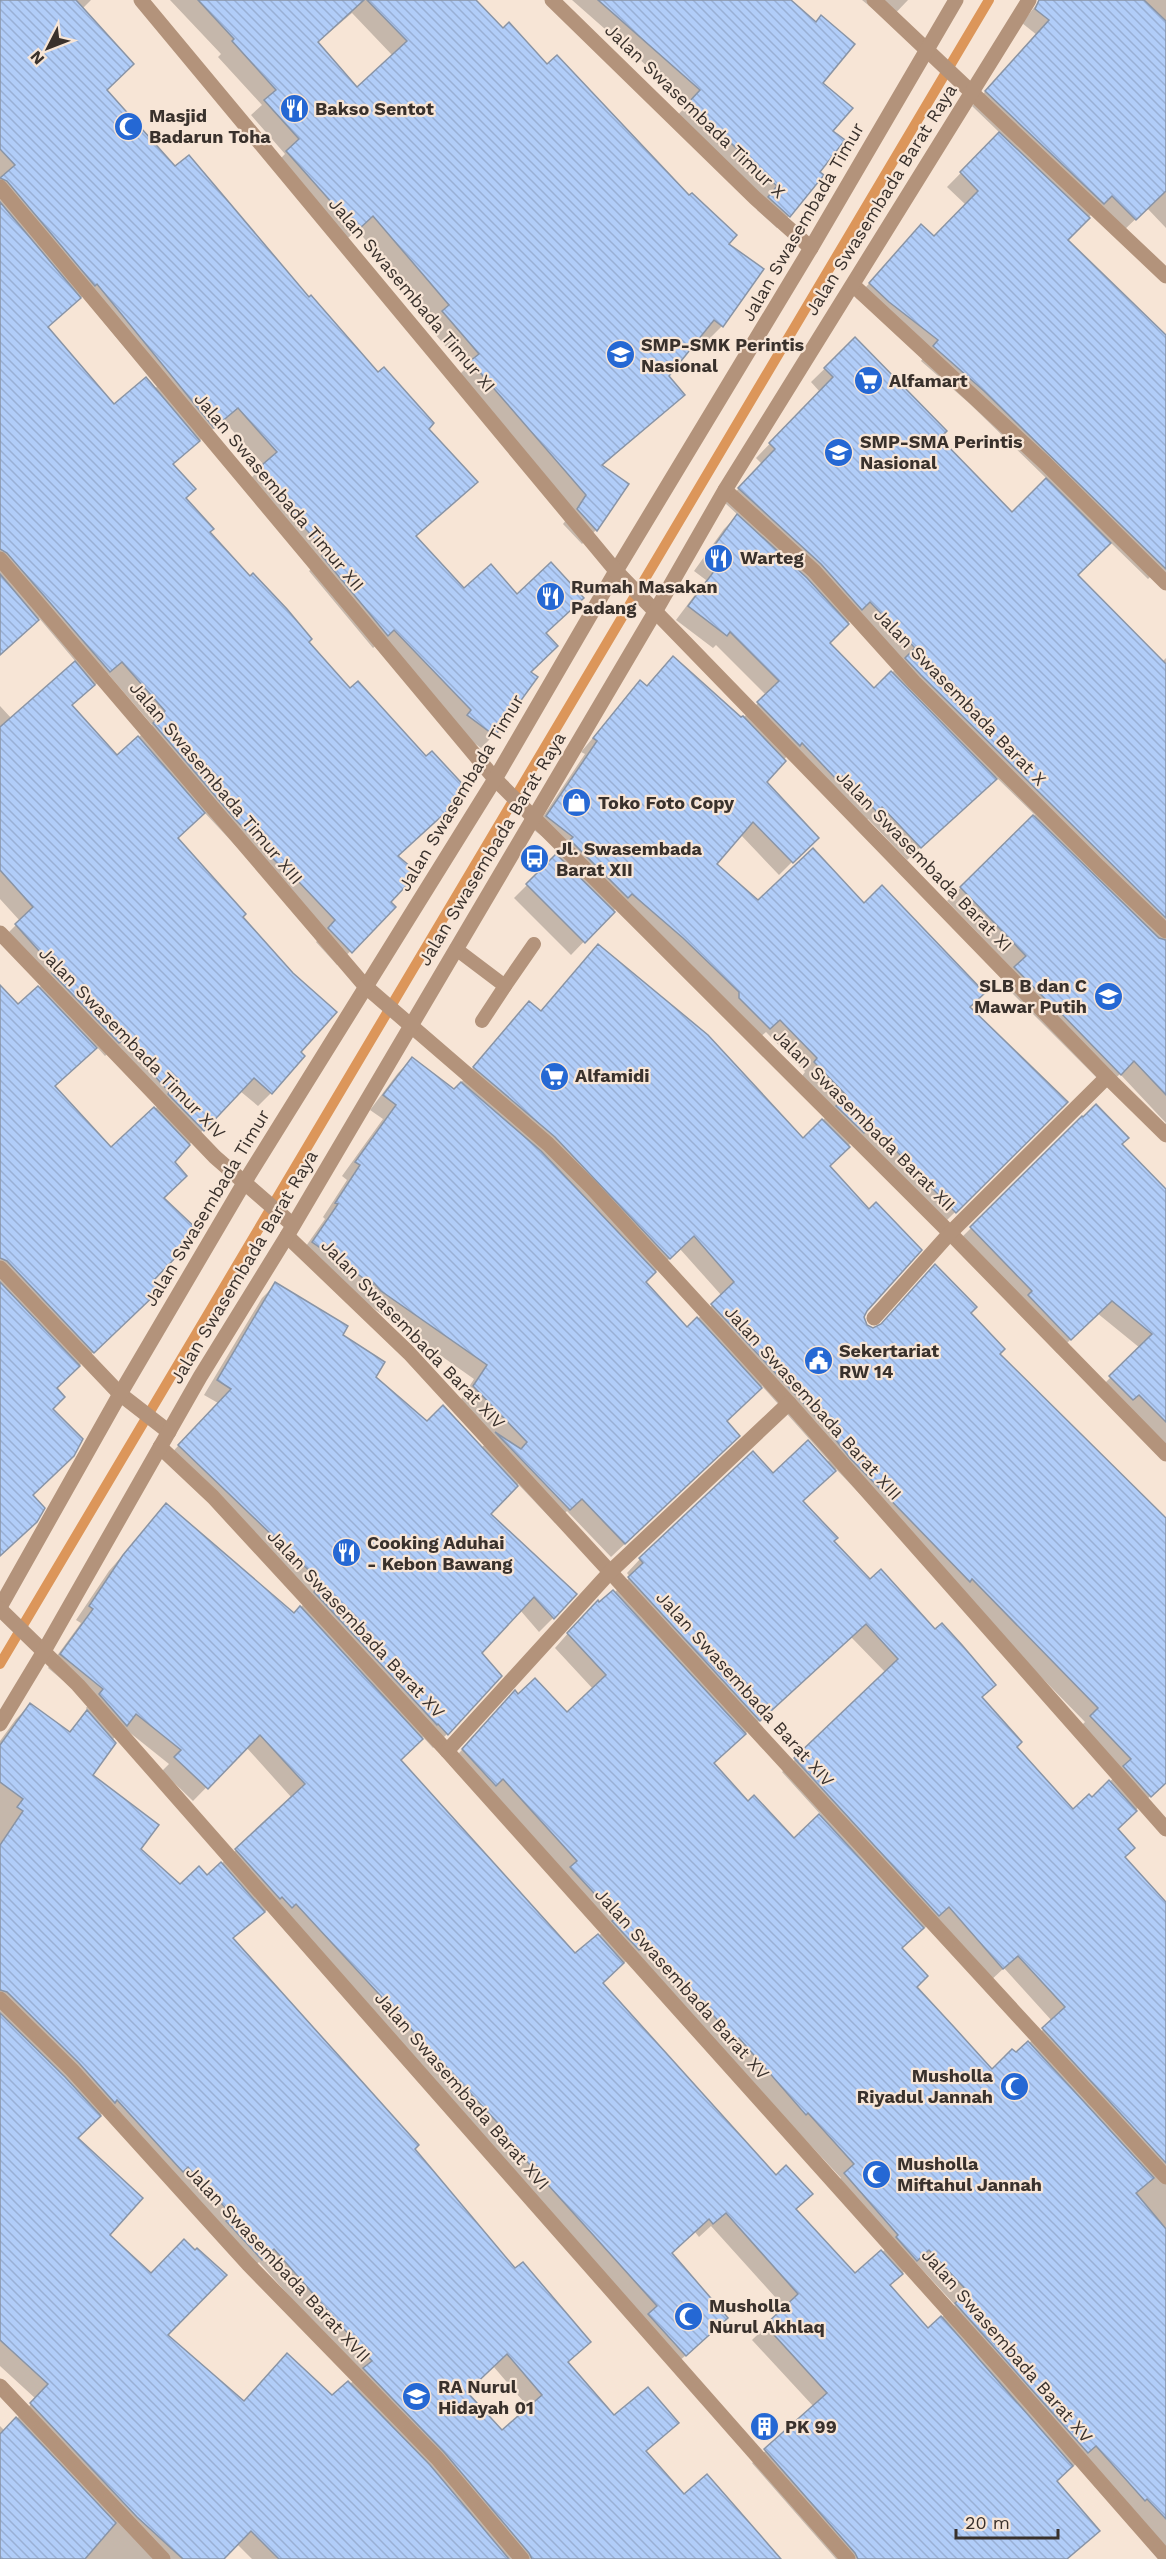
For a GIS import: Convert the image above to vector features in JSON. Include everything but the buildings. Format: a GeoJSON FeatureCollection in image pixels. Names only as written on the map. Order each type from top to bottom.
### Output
{"type":"FeatureCollection","features":[{"type":"Feature","properties":{"kind":"street","name":"Jalan Swasembada Timur XI"},"geometry":{"type":"LineString","coordinates":[[141,0],[618,574],[650,607]]}},
{"type":"Feature","properties":{"kind":"street","name":"Jalan Swasembada Timur X"},"geometry":{"type":"LineString","coordinates":[[552,0],[755,198],[811,248]]}},
{"type":"Feature","properties":{"kind":"street"},"geometry":{"type":"LineString","coordinates":[[874,0],[1166,276]]}},
{"type":"Feature","properties":{"kind":"street","name":"Jalan Swasembada Timur"},"geometry":{"type":"LineString","coordinates":[[3,1611],[122,1395],[497,781],[929,52],[956,0]]}},
{"type":"Feature","properties":{"kind":"street","name":"Jalan Swasembada Barat Raya"},"geometry":{"type":"LineString","coordinates":[[0,1724],[40,1647],[160,1447],[167,1430],[288,1227],[405,1022],[456,949],[531,813],[650,607],[853,285],[966,87],[1029,0]]}},
{"type":"Feature","properties":{"kind":"street","name":"Jalan Swasembada Timur XII"},"geometry":{"type":"LineString","coordinates":[[0,187],[497,781],[531,813]]}},
{"type":"Feature","properties":{"kind":"street"},"geometry":{"type":"LineString","coordinates":[[853,285],[1045,463],[1166,583]]}},
{"type":"Feature","properties":{"kind":"street","name":"Jalan Swasembada Barat X"},"geometry":{"type":"LineString","coordinates":[[724,490],[814,571],[914,682],[1166,931]]}},
{"type":"Feature","properties":{"kind":"street","name":"Jalan Swasembada Timur XIII"},"geometry":{"type":"LineString","coordinates":[[0,559],[368,989],[405,1022]]}},
{"type":"Feature","properties":{"kind":"street","name":"Jalan Swasembada Barat XI"},"geometry":{"type":"LineString","coordinates":[[650,607],[1166,1135]]}},
{"type":"Feature","properties":{"kind":"street","name":"Jalan Swasembada Barat XII"},"geometry":{"type":"LineString","coordinates":[[531,813],[563,849],[950,1233],[1166,1454]]}},
{"type":"Feature","properties":{"kind":"street","name":"Jalan Swasembada Timur XIV"},"geometry":{"type":"LineString","coordinates":[[0,933],[215,1157],[249,1187],[288,1227]]}},
{"type":"Feature","properties":{"kind":"street","name":"Jalan Swasembada Barat XIII"},"geometry":{"type":"LineString","coordinates":[[405,1022],[548,1144],[584,1180],[789,1403],[1166,1829]]}},
{"type":"Feature","properties":{"kind":"street"},"geometry":{"type":"LineString","coordinates":[[874,1318],[950,1233],[1107,1077]]}},
{"type":"Feature","properties":{"kind":"street","name":"Jalan Swasembada Barat XIV"},"geometry":{"type":"LineString","coordinates":[[288,1227],[409,1353],[611,1571],[1166,2177]]}},
{"type":"Feature","properties":{"kind":"street"},"geometry":{"type":"LineString","coordinates":[[0,1268],[122,1395],[167,1430]]}},
{"type":"Feature","properties":{"kind":"street"},"geometry":{"type":"LineString","coordinates":[[447,1751],[611,1571],[789,1403]]}},
{"type":"Feature","properties":{"kind":"street","name":"Jalan Swasembada Barat XV"},"geometry":{"type":"LineString","coordinates":[[160,1447],[213,1497],[447,1751],[1002,2370],[1166,2557]]}},
{"type":"Feature","properties":{"kind":"street","name":"Jalan Swasembada Barat XVI"},"geometry":{"type":"LineString","coordinates":[[3,1611],[78,1685],[848,2559]]}},
{"type":"Feature","properties":{"kind":"street","name":"Jalan Swasembada Barat XVII"},"geometry":{"type":"LineString","coordinates":[[0,1999],[72,2070],[248,2264],[437,2458],[522,2559]]}},
{"type":"Feature","properties":{"kind":"street"},"geometry":{"type":"LineString","coordinates":[[0,2386],[163,2559]]}},
{"type":"Feature","properties":{"kind":"lane"},"geometry":{"type":"LineString","coordinates":[[482,1021],[534,944]]}},
{"type":"Feature","properties":{"kind":"lane"},"geometry":{"type":"LineString","coordinates":[[456,949],[505,986]]}},
{"type":"Feature","properties":{"kind":"waterway"},"geometry":{"type":"LineString","coordinates":[[0,1664],[989,0]]}},
{"type":"Feature","properties":{"kind":"place","name":"Bakso Sentot"},"geometry":{"type":"Point","coordinates":[294,109]}},
{"type":"Feature","properties":{"kind":"place","name":"Masjid Badarun Toha"},"geometry":{"type":"Point","coordinates":[128,126]}},
{"type":"Feature","properties":{"kind":"place","name":"SMP-SMK Perintis Nasional"},"geometry":{"type":"Point","coordinates":[620,355]}},
{"type":"Feature","properties":{"kind":"place","name":"Alfamart"},"geometry":{"type":"Point","coordinates":[868,381]}},
{"type":"Feature","properties":{"kind":"place","name":"SMP-SMA Perintis Nasional"},"geometry":{"type":"Point","coordinates":[839,452]}},
{"type":"Feature","properties":{"kind":"place","name":"Warteg"},"geometry":{"type":"Point","coordinates":[719,558]}},
{"type":"Feature","properties":{"kind":"place","name":"Rumah Masakan Padang"},"geometry":{"type":"Point","coordinates":[550,597]}},
{"type":"Feature","properties":{"kind":"place","name":"Toko Foto Copy"},"geometry":{"type":"Point","coordinates":[577,803]}},
{"type":"Feature","properties":{"kind":"place","name":"Jl. Swasembada Barat XII"},"geometry":{"type":"Point","coordinates":[535,859]}},
{"type":"Feature","properties":{"kind":"place","name":"SLB B dan C Mawar Putih"},"geometry":{"type":"Point","coordinates":[1108,996]}},
{"type":"Feature","properties":{"kind":"place","name":"Alfamidi"},"geometry":{"type":"Point","coordinates":[554,1076]}},
{"type":"Feature","properties":{"kind":"place","name":"Sekertariat RW 14"},"geometry":{"type":"Point","coordinates":[818,1361]}},
{"type":"Feature","properties":{"kind":"place","name":"Cooking Aduhai - Kebon Bawang"},"geometry":{"type":"Point","coordinates":[346,1553]}},
{"type":"Feature","properties":{"kind":"place","name":"Musholla Riyadul Jannah"},"geometry":{"type":"Point","coordinates":[1014,2086]}},
{"type":"Feature","properties":{"kind":"place","name":"Musholla Miftahul Jannah"},"geometry":{"type":"Point","coordinates":[876,2174]}},
{"type":"Feature","properties":{"kind":"place","name":"Musholla Nurul Akhlaq"},"geometry":{"type":"Point","coordinates":[688,2316]}},
{"type":"Feature","properties":{"kind":"place","name":"RA Nurul Hidayah 01"},"geometry":{"type":"Point","coordinates":[417,2397]}},
{"type":"Feature","properties":{"kind":"place","name":"PK 99"},"geometry":{"type":"Point","coordinates":[764,2427]}}]}
